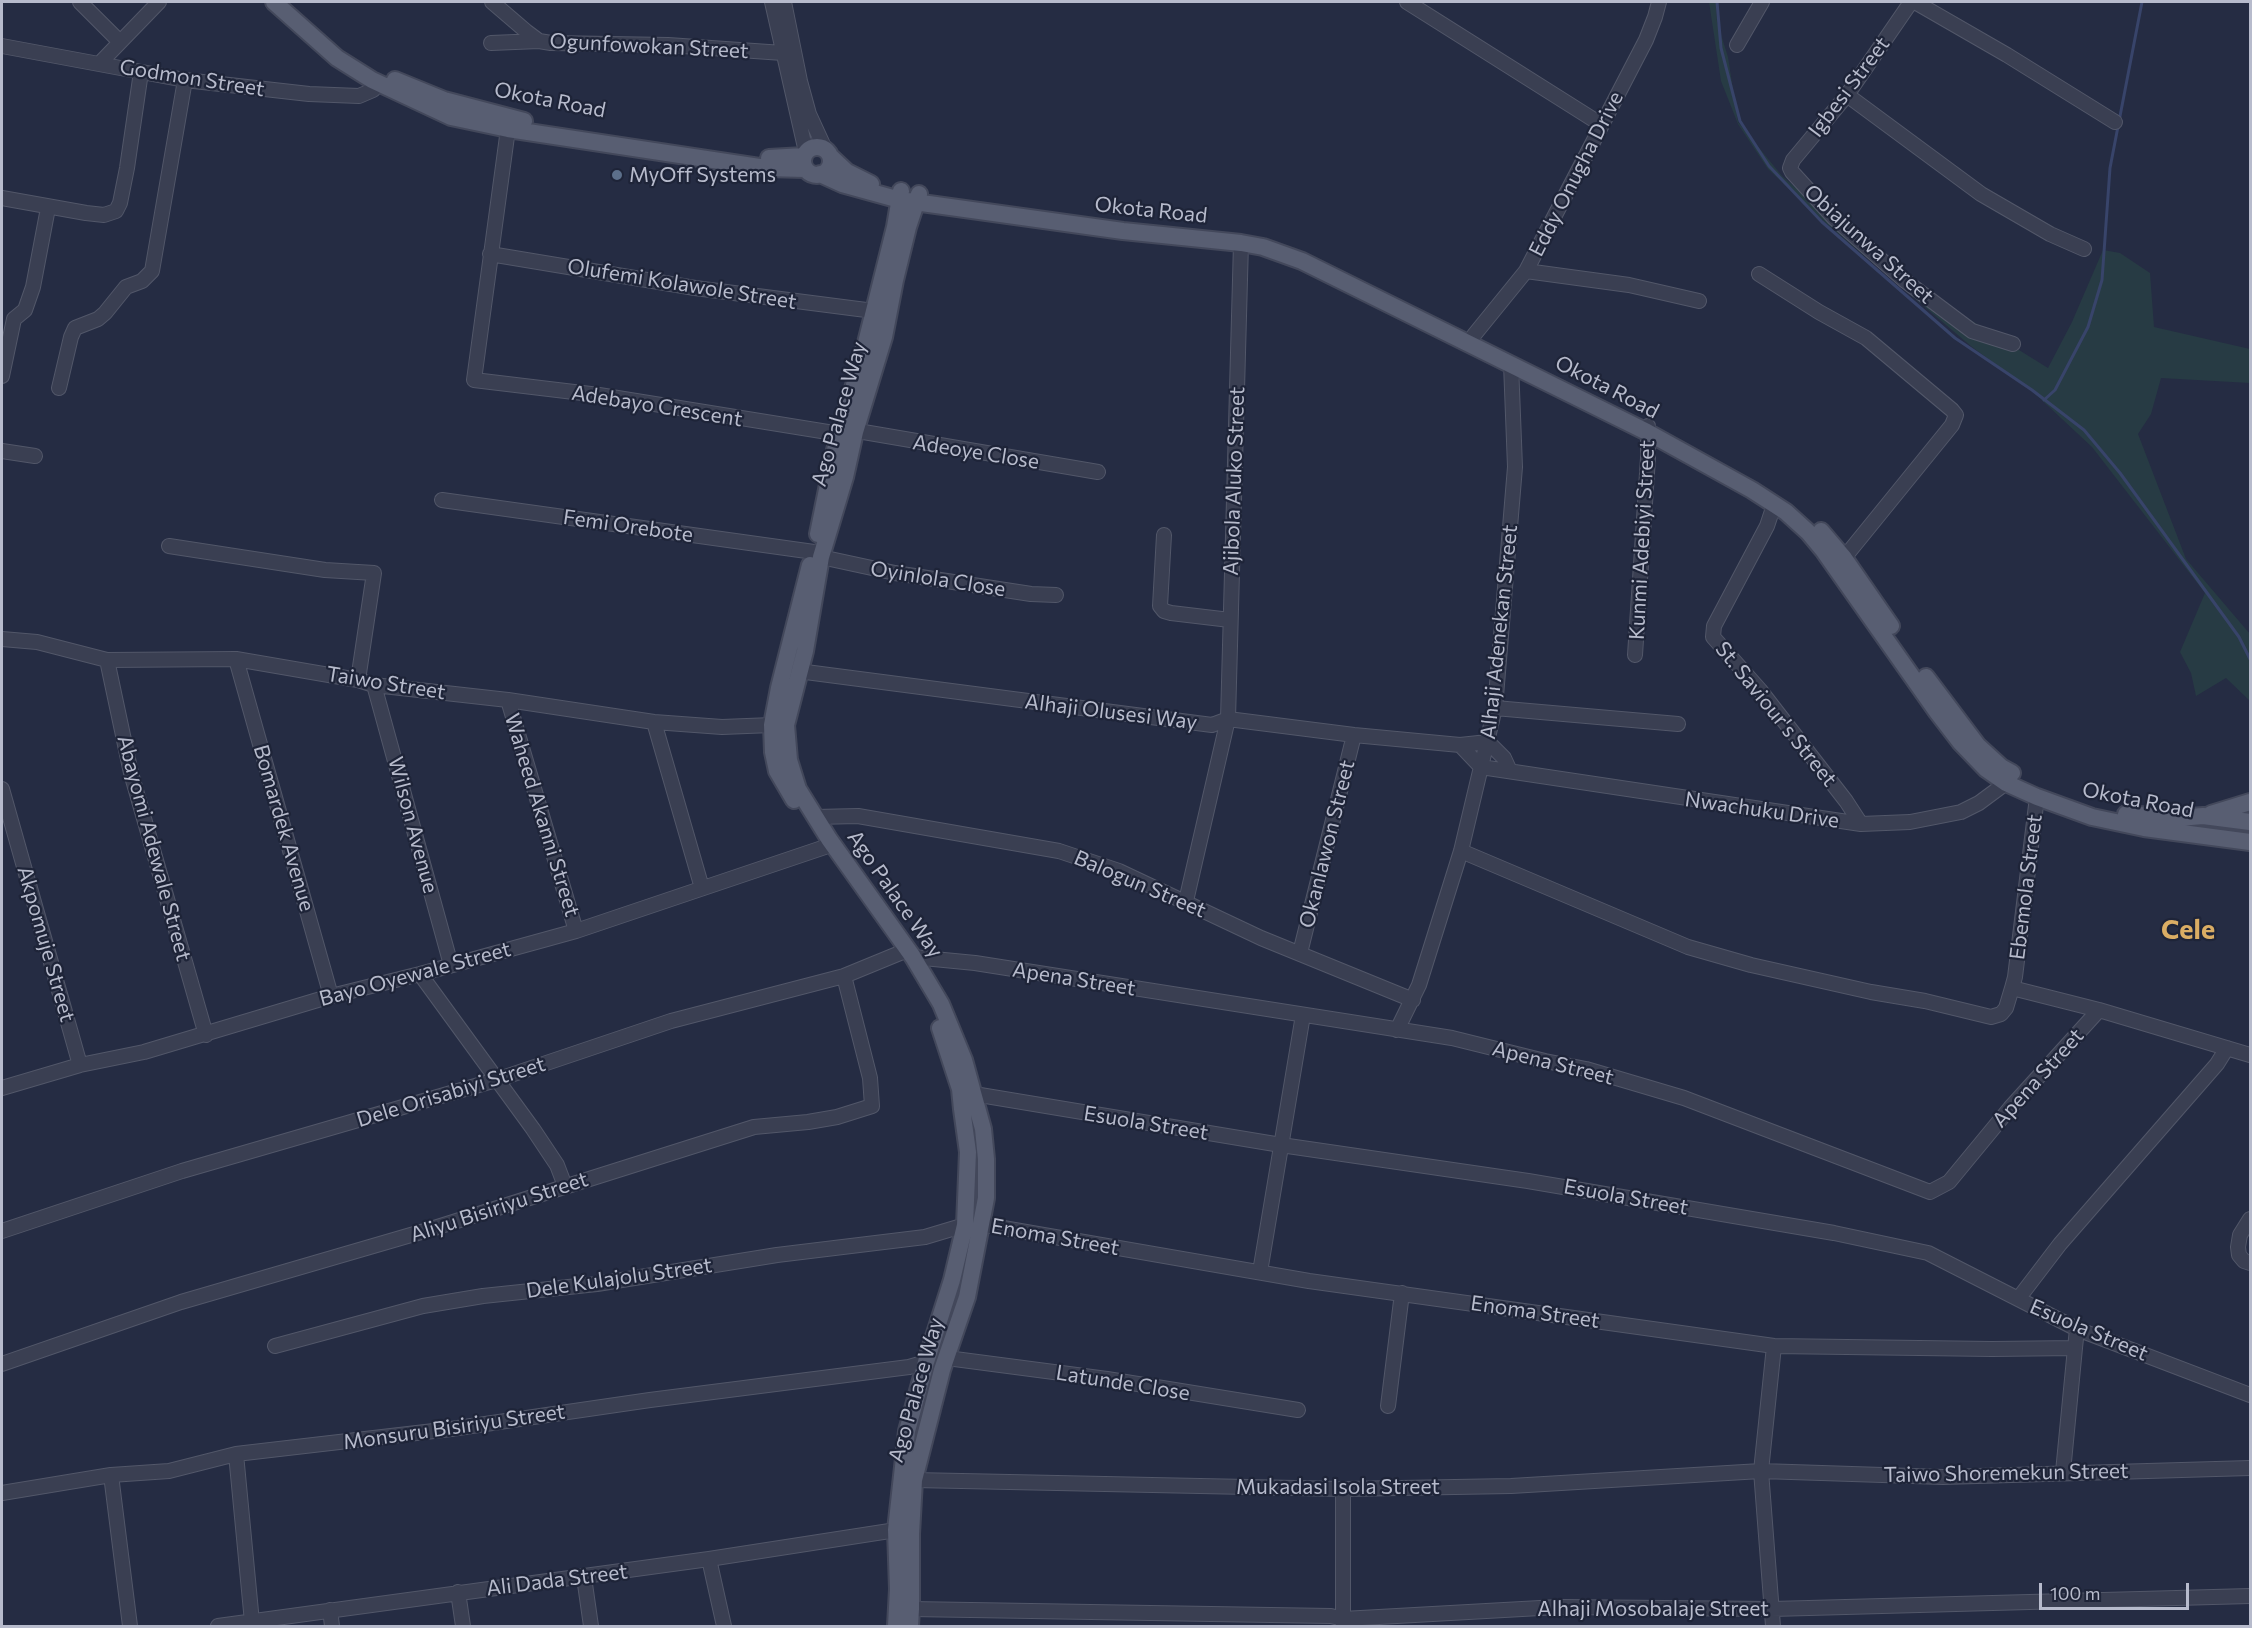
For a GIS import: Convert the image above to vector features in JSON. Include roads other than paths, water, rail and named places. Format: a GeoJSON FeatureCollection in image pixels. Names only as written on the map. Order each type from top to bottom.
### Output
{"type":"FeatureCollection","features":[{"type":"Feature","properties":{"kind":"main road","name":"Okota Road"},"geometry":{"type":"LineString","coordinates":[[274,2],[337,58],[372,80],[451,117],[508,129],[766,168],[809,163]]}},
{"type":"Feature","properties":{"kind":"main road","name":"Okota Road"},"geometry":{"type":"LineString","coordinates":[[306,29],[364,67],[444,100],[513,119],[749,158],[780,158],[809,163],[842,184],[1123,231],[1241,243],[1263,247],[1302,261],[1511,364],[1739,470],[1779,495],[1811,520],[1844,558],[1878,618],[1937,712],[1960,742],[1986,769],[2006,783],[2092,817],[2145,822],[2250,842]]}},
{"type":"Feature","properties":{"kind":"main road"},"geometry":{"type":"LineString","coordinates":[[818,147],[828,153],[829,167],[809,163],[818,147]]}},
{"type":"Feature","properties":{"kind":"main road","name":"Okota Road"},"geometry":{"type":"LineString","coordinates":[[828,153],[847,172],[874,185],[909,197],[1256,239],[1317,261],[1570,382],[1774,505],[1808,532],[1926,676],[1978,746],[2001,767],[2062,798],[2145,822],[2203,816],[2250,822]]}},
{"type":"Feature","properties":{"kind":"main road","name":"Ago Palace Way"},"geometry":{"type":"LineString","coordinates":[[909,197],[895,228],[845,431],[818,554],[784,667],[772,725],[773,752],[777,771],[825,847],[907,955],[935,1015],[960,1089],[968,1152],[973,1224],[967,1297],[942,1370],[914,1480],[909,1626]]}},
{"type":"Feature","properties":{"kind":"main road","name":"Ago Palace Way"},"geometry":{"type":"LineString","coordinates":[[845,431],[884,337],[909,197]]}},
{"type":"Feature","properties":{"kind":"main road","name":"Ago Palace Way"},"geometry":{"type":"LineString","coordinates":[[818,554],[805,651],[798,671],[786,725],[789,760],[798,789],[941,1004],[964,1060],[981,1120],[986,1159],[986,1198],[973,1224],[952,1280],[906,1431],[896,1530],[898,1589],[896,1626]]}},
{"type":"Feature","properties":{"kind":"main road"},"geometry":{"type":"LineString","coordinates":[[2203,816],[2250,802]]}},
{"type":"Feature","properties":{"kind":"main road"},"geometry":{"type":"LineString","coordinates":[[911,1414],[928,1424]]}},
{"type":"Feature","properties":{"kind":"main road"},"geometry":{"type":"LineString","coordinates":[[906,1431],[923,1441]]}},
{"type":"Feature","properties":{"kind":"street"},"geometry":{"type":"LineString","coordinates":[[80,2],[119,41]]}},
{"type":"Feature","properties":{"kind":"street"},"geometry":{"type":"LineString","coordinates":[[100,63],[159,2]]}},
{"type":"Feature","properties":{"kind":"street","name":"Ogunfowokan Street"},"geometry":{"type":"LineString","coordinates":[[492,2],[539,41],[551,43],[788,49]]}},
{"type":"Feature","properties":{"kind":"street"},"geometry":{"type":"LineString","coordinates":[[772,2],[809,114],[828,153]]}},
{"type":"Feature","properties":{"kind":"street"},"geometry":{"type":"LineString","coordinates":[[784,2],[788,49],[809,163]]}},
{"type":"Feature","properties":{"kind":"street"},"geometry":{"type":"LineString","coordinates":[[1407,2],[1602,125]]}},
{"type":"Feature","properties":{"kind":"street"},"geometry":{"type":"LineString","coordinates":[[1737,45],[1762,2]]}},
{"type":"Feature","properties":{"kind":"street"},"geometry":{"type":"LineString","coordinates":[[1913,2],[1987,42],[2115,122]]}},
{"type":"Feature","properties":{"kind":"street","name":"Igbesi Street"},"geometry":{"type":"LineString","coordinates":[[1792,172],[1790,168],[1793,160],[1847,95],[1913,2]]}},
{"type":"Feature","properties":{"kind":"street","name":"Eddy Onugha Drive"},"geometry":{"type":"LineString","coordinates":[[1474,335],[1526,271],[1646,40],[1655,4]]}},
{"type":"Feature","properties":{"kind":"street"},"geometry":{"type":"LineString","coordinates":[[491,43],[539,41]]}},
{"type":"Feature","properties":{"kind":"street","name":"Godmon Street"},"geometry":{"type":"LineString","coordinates":[[2,46],[185,80],[331,96],[359,96],[373,90],[372,80]]}},
{"type":"Feature","properties":{"kind":"street"},"geometry":{"type":"LineString","coordinates":[[2,198],[48,208],[104,215],[118,208],[127,168],[141,72]]}},
{"type":"Feature","properties":{"kind":"street"},"geometry":{"type":"LineString","coordinates":[[58,388],[75,328],[98,319],[126,287],[142,281],[152,271],[185,80]]}},
{"type":"Feature","properties":{"kind":"street"},"geometry":{"type":"LineString","coordinates":[[1847,95],[1981,194],[2050,234],[2084,249]]}},
{"type":"Feature","properties":{"kind":"street"},"geometry":{"type":"LineString","coordinates":[[490,254],[508,129]]}},
{"type":"Feature","properties":{"kind":"street","name":"Obiajunwa Street"},"geometry":{"type":"LineString","coordinates":[[1792,172],[1834,218],[1904,280],[1972,331],[2013,344]]}},
{"type":"Feature","properties":{"kind":"street"},"geometry":{"type":"LineString","coordinates":[[2,376],[8,318],[26,310],[32,293],[48,208]]}},
{"type":"Feature","properties":{"kind":"street","name":"Ajibola Aluko Street"},"geometry":{"type":"LineString","coordinates":[[1186,901],[1228,718],[1241,243]]}},
{"type":"Feature","properties":{"kind":"street","name":"Olufemi Kolawole Street"},"geometry":{"type":"LineString","coordinates":[[490,254],[695,288],[874,311]]}},
{"type":"Feature","properties":{"kind":"street","name":"Adebayo Crescent"},"geometry":{"type":"LineString","coordinates":[[490,254],[474,380],[599,395],[845,431]]}},
{"type":"Feature","properties":{"kind":"street"},"geometry":{"type":"LineString","coordinates":[[1526,271],[1629,285],[1699,301]]}},
{"type":"Feature","properties":{"kind":"street"},"geometry":{"type":"LineString","coordinates":[[1759,274],[1819,312],[1866,338],[1956,415],[1952,425],[1844,558]]}},
{"type":"Feature","properties":{"kind":"street","name":"Alhaji Adenekan Street"},"geometry":{"type":"LineString","coordinates":[[1396,1030],[1413,1000],[1461,850],[1495,708],[1515,467],[1511,364]]}},
{"type":"Feature","properties":{"kind":"street","name":"Kunmi Adebiyi Street"},"geometry":{"type":"LineString","coordinates":[[1635,655],[1648,429]]}},
{"type":"Feature","properties":{"kind":"street","name":"Adeoye Close"},"geometry":{"type":"LineString","coordinates":[[845,431],[1098,472]]}},
{"type":"Feature","properties":{"kind":"street"},"geometry":{"type":"LineString","coordinates":[[2,451],[35,456]]}},
{"type":"Feature","properties":{"kind":"street","name":"Femi Orebote"},"geometry":{"type":"LineString","coordinates":[[442,500],[818,554]]}},
{"type":"Feature","properties":{"kind":"street","name":"St. Saviour's Street"},"geometry":{"type":"LineString","coordinates":[[1774,505],[1767,526],[1714,626],[1713,637],[1760,690],[1846,801],[1861,824]]}},
{"type":"Feature","properties":{"kind":"street"},"geometry":{"type":"LineString","coordinates":[[1164,535],[1160,606],[1164,611],[1230,620]]}},
{"type":"Feature","properties":{"kind":"street"},"geometry":{"type":"LineString","coordinates":[[170,546],[325,570],[374,573],[358,680]]}},
{"type":"Feature","properties":{"kind":"street","name":"Oyinlola Close"},"geometry":{"type":"LineString","coordinates":[[818,554],[895,573],[1031,594],[1056,595]]}},
{"type":"Feature","properties":{"kind":"street","name":"Taiwo Street"},"geometry":{"type":"LineString","coordinates":[[2,639],[37,642],[107,660],[236,660],[358,680],[374,685],[508,700],[654,723],[722,727],[772,725]]}},
{"type":"Feature","properties":{"kind":"street","name":"Abayomi Adewale Street"},"geometry":{"type":"LineString","coordinates":[[107,660],[131,773],[206,1035]]}},
{"type":"Feature","properties":{"kind":"street","name":"Bomardek Avenue"},"geometry":{"type":"LineString","coordinates":[[236,660],[331,996]]}},
{"type":"Feature","properties":{"kind":"street","name":"Alhaji Olusesi Way"},"geometry":{"type":"LineString","coordinates":[[798,671],[1212,725],[1228,718],[1354,735],[1460,745],[1488,742]]}},
{"type":"Feature","properties":{"kind":"street","name":"Wilson Avenue"},"geometry":{"type":"LineString","coordinates":[[374,685],[451,965]]}},
{"type":"Feature","properties":{"kind":"street","name":"Waheed Akanni Street"},"geometry":{"type":"LineString","coordinates":[[508,700],[576,931]]}},
{"type":"Feature","properties":{"kind":"street"},"geometry":{"type":"LineString","coordinates":[[1495,708],[1678,724]]}},
{"type":"Feature","properties":{"kind":"street"},"geometry":{"type":"LineString","coordinates":[[654,723],[702,888]]}},
{"type":"Feature","properties":{"kind":"street","name":"Okanlawon Street"},"geometry":{"type":"LineString","coordinates":[[1300,953],[1354,735]]}},
{"type":"Feature","properties":{"kind":"street"},"geometry":{"type":"LineString","coordinates":[[1488,742],[1504,758],[1510,771]]}},
{"type":"Feature","properties":{"kind":"street"},"geometry":{"type":"LineString","coordinates":[[1460,745],[1481,767]]}},
{"type":"Feature","properties":{"kind":"street","name":"Nwachuku Drive"},"geometry":{"type":"LineString","coordinates":[[1481,767],[1861,824],[1910,822],[1961,812],[1979,803],[2006,783]]}},
{"type":"Feature","properties":{"kind":"street","name":"Akpomuje Street"},"geometry":{"type":"LineString","coordinates":[[2,789],[80,1065]]}},
{"type":"Feature","properties":{"kind":"street","name":"Ebemola Street"},"geometry":{"type":"LineString","coordinates":[[1461,850],[1688,947],[1750,965],[1871,992],[1926,1001],[1991,1017],[2001,1014],[2006,1008],[2013,982],[2037,797]]}},
{"type":"Feature","properties":{"kind":"street","name":"Balogun Street"},"geometry":{"type":"LineString","coordinates":[[816,817],[858,816],[1059,851],[1119,871],[1261,938],[1413,1000]]}},
{"type":"Feature","properties":{"kind":"street","name":"Bayo Oyewale Street"},"geometry":{"type":"LineString","coordinates":[[2,1088],[80,1065],[144,1052],[331,996],[576,931],[825,847]]}},
{"type":"Feature","properties":{"kind":"street","name":"Dele Orisabiyi Street"},"geometry":{"type":"LineString","coordinates":[[2,1231],[182,1171],[496,1080],[671,1021],[844,976],[907,955]]}},
{"type":"Feature","properties":{"kind":"street","name":"Apena Street"},"geometry":{"type":"LineString","coordinates":[[907,955],[975,963],[1452,1038],[1586,1069],[1673,1095],[1930,1192],[1949,1182],[2010,1108],[2099,1010]]}},
{"type":"Feature","properties":{"kind":"street"},"geometry":{"type":"LineString","coordinates":[[420,974],[551,1156],[565,1186]]}},
{"type":"Feature","properties":{"kind":"street","name":"Aliyu Bisiriyu Street"},"geometry":{"type":"LineString","coordinates":[[2,1364],[182,1302],[428,1230],[754,1127],[837,1117],[872,1106],[870,1078],[844,976]]}},
{"type":"Feature","properties":{"kind":"street"},"geometry":{"type":"LineString","coordinates":[[2013,982],[2250,1055]]}},
{"type":"Feature","properties":{"kind":"street"},"geometry":{"type":"LineString","coordinates":[[1260,1272],[1303,1015]]}},
{"type":"Feature","properties":{"kind":"street"},"geometry":{"type":"LineString","coordinates":[[2018,1299],[2060,1244],[2217,1064],[2227,1048]]}},
{"type":"Feature","properties":{"kind":"street","name":"Esuola Street"},"geometry":{"type":"LineString","coordinates":[[974,1095],[1281,1145],[1528,1181],[1844,1235],[1928,1253],[2077,1329],[2250,1395]]}},
{"type":"Feature","properties":{"kind":"street"},"geometry":{"type":"LineString","coordinates":[[2250,1219],[2240,1235],[2238,1247],[2239,1255],[2244,1261],[2250,1263]]}},
{"type":"Feature","properties":{"kind":"street","name":"Enoma Street"},"geometry":{"type":"LineString","coordinates":[[973,1224],[1309,1281],[1774,1346],[2075,1348]]}},
{"type":"Feature","properties":{"kind":"street","name":"Dele Kulajolu Street"},"geometry":{"type":"LineString","coordinates":[[275,1346],[423,1306],[483,1296],[597,1284],[777,1255],[915,1239],[973,1224]]}},
{"type":"Feature","properties":{"kind":"street"},"geometry":{"type":"LineString","coordinates":[[1388,1406],[1402,1293]]}},
{"type":"Feature","properties":{"kind":"street"},"geometry":{"type":"LineString","coordinates":[[2063,1472],[2077,1329]]}},
{"type":"Feature","properties":{"kind":"street"},"geometry":{"type":"LineString","coordinates":[[1773,1626],[1761,1471],[1774,1346]]}},
{"type":"Feature","properties":{"kind":"street","name":"Latunde Close"},"geometry":{"type":"LineString","coordinates":[[947,1358],[1107,1379],[1298,1410]]}},
{"type":"Feature","properties":{"kind":"street","name":"Monsuru Bisiriyu Street"},"geometry":{"type":"LineString","coordinates":[[2,1493],[111,1475],[169,1471],[236,1455],[451,1429],[650,1400],[909,1367],[926,1362]]}},
{"type":"Feature","properties":{"kind":"street"},"geometry":{"type":"LineString","coordinates":[[236,1455],[252,1622]]}},
{"type":"Feature","properties":{"kind":"street","name":"Taiwo Shoremekun Street"},"geometry":{"type":"LineString","coordinates":[[1761,1471],[1943,1477],[2250,1468]]}},
{"type":"Feature","properties":{"kind":"street","name":"Mukadasi Isola Street"},"geometry":{"type":"LineString","coordinates":[[914,1480],[1343,1489],[1510,1486],[1761,1471]]}},
{"type":"Feature","properties":{"kind":"street"},"geometry":{"type":"LineString","coordinates":[[111,1475],[130,1626]]}},
{"type":"Feature","properties":{"kind":"street"},"geometry":{"type":"LineString","coordinates":[[1343,1489],[1343,1622]]}},
{"type":"Feature","properties":{"kind":"street","name":"Ali Dada Street"},"geometry":{"type":"LineString","coordinates":[[218,1626],[458,1592],[584,1577],[896,1530]]}},
{"type":"Feature","properties":{"kind":"street"},"geometry":{"type":"LineString","coordinates":[[709,1559],[724,1626]]}},
{"type":"Feature","properties":{"kind":"street"},"geometry":{"type":"LineString","coordinates":[[584,1577],[591,1626]]}},
{"type":"Feature","properties":{"kind":"street"},"geometry":{"type":"LineString","coordinates":[[458,1592],[463,1626]]}},
{"type":"Feature","properties":{"kind":"street","name":"Alhaji Mosobalaje Street"},"geometry":{"type":"LineString","coordinates":[[911,1609],[1064,1619],[1331,1616],[1343,1622],[1558,1607],[1772,1609],[2250,1596]]}},
{"type":"Feature","properties":{"kind":"street"},"geometry":{"type":"LineString","coordinates":[[330,1610],[332,1626]]}},
{"type":"Feature","properties":{"kind":"waterway"},"geometry":{"type":"LineString","coordinates":[[1717,2],[1721,48],[1740,121],[1769,166],[1822,222],[1955,338],[2032,390],[2084,430],[2120,473],[2239,637],[2250,659]]}},
{"type":"Feature","properties":{"kind":"waterway"},"geometry":{"type":"LineString","coordinates":[[2044,400],[2055,390],[2088,327],[2102,280],[2110,168],[2142,2]]}},
{"type":"Feature","properties":{"kind":"place","name":"MyOff Systems"},"geometry":{"type":"Point","coordinates":[617,175]}},
{"type":"Feature","properties":{"kind":"district","name":"Cele"},"geometry":{"type":"Point","coordinates":[2188,930]}}]}
